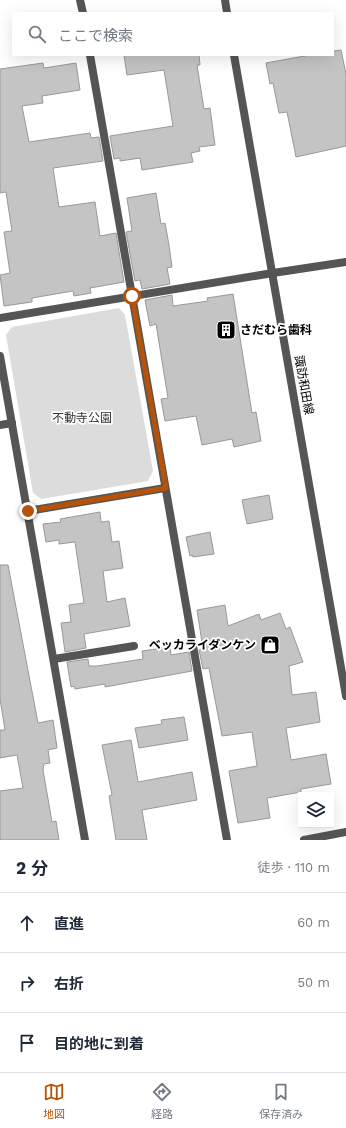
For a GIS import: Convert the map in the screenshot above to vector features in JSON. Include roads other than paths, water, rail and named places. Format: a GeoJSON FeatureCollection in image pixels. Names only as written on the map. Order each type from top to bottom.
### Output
{"type":"FeatureCollection","features":[{"type":"Feature","properties":{"kind":"street"},"geometry":{"type":"LineString","coordinates":[[80,0],[83,12]]}},
{"type":"Feature","properties":{"kind":"street"},"geometry":{"type":"LineString","coordinates":[[225,0],[227,12]]}},
{"type":"Feature","properties":{"kind":"street"},"geometry":{"type":"LineString","coordinates":[[90,56],[227,840]]}},
{"type":"Feature","properties":{"kind":"street","name":"諏訪和田線"},"geometry":{"type":"LineString","coordinates":[[234,56],[346,696]]}},
{"type":"Feature","properties":{"kind":"street"},"geometry":{"type":"LineString","coordinates":[[0,318],[346,262]]}},
{"type":"Feature","properties":{"kind":"street"},"geometry":{"type":"LineString","coordinates":[[0,356],[85,840]]}},
{"type":"Feature","properties":{"kind":"street"},"geometry":{"type":"LineString","coordinates":[[0,425],[12,423]]}},
{"type":"Feature","properties":{"kind":"street"},"geometry":{"type":"LineString","coordinates":[[28,511],[166,488]]}},
{"type":"Feature","properties":{"kind":"street"},"geometry":{"type":"LineString","coordinates":[[54,659],[134,646]]}},
{"type":"Feature","properties":{"kind":"street"},"geometry":{"type":"LineString","coordinates":[[304,840],[346,832]]}},
{"type":"Feature","properties":{"kind":"place","name":"さだむら歯科"},"geometry":{"type":"Point","coordinates":[226,330]}},
{"type":"Feature","properties":{"kind":"place","name":"ベッカライダンケン"},"geometry":{"type":"Point","coordinates":[270,645]}},
{"type":"Feature","properties":{"kind":"park label","name":"不動寺公園"},"geometry":{"type":"Point","coordinates":[82,418]}}]}
